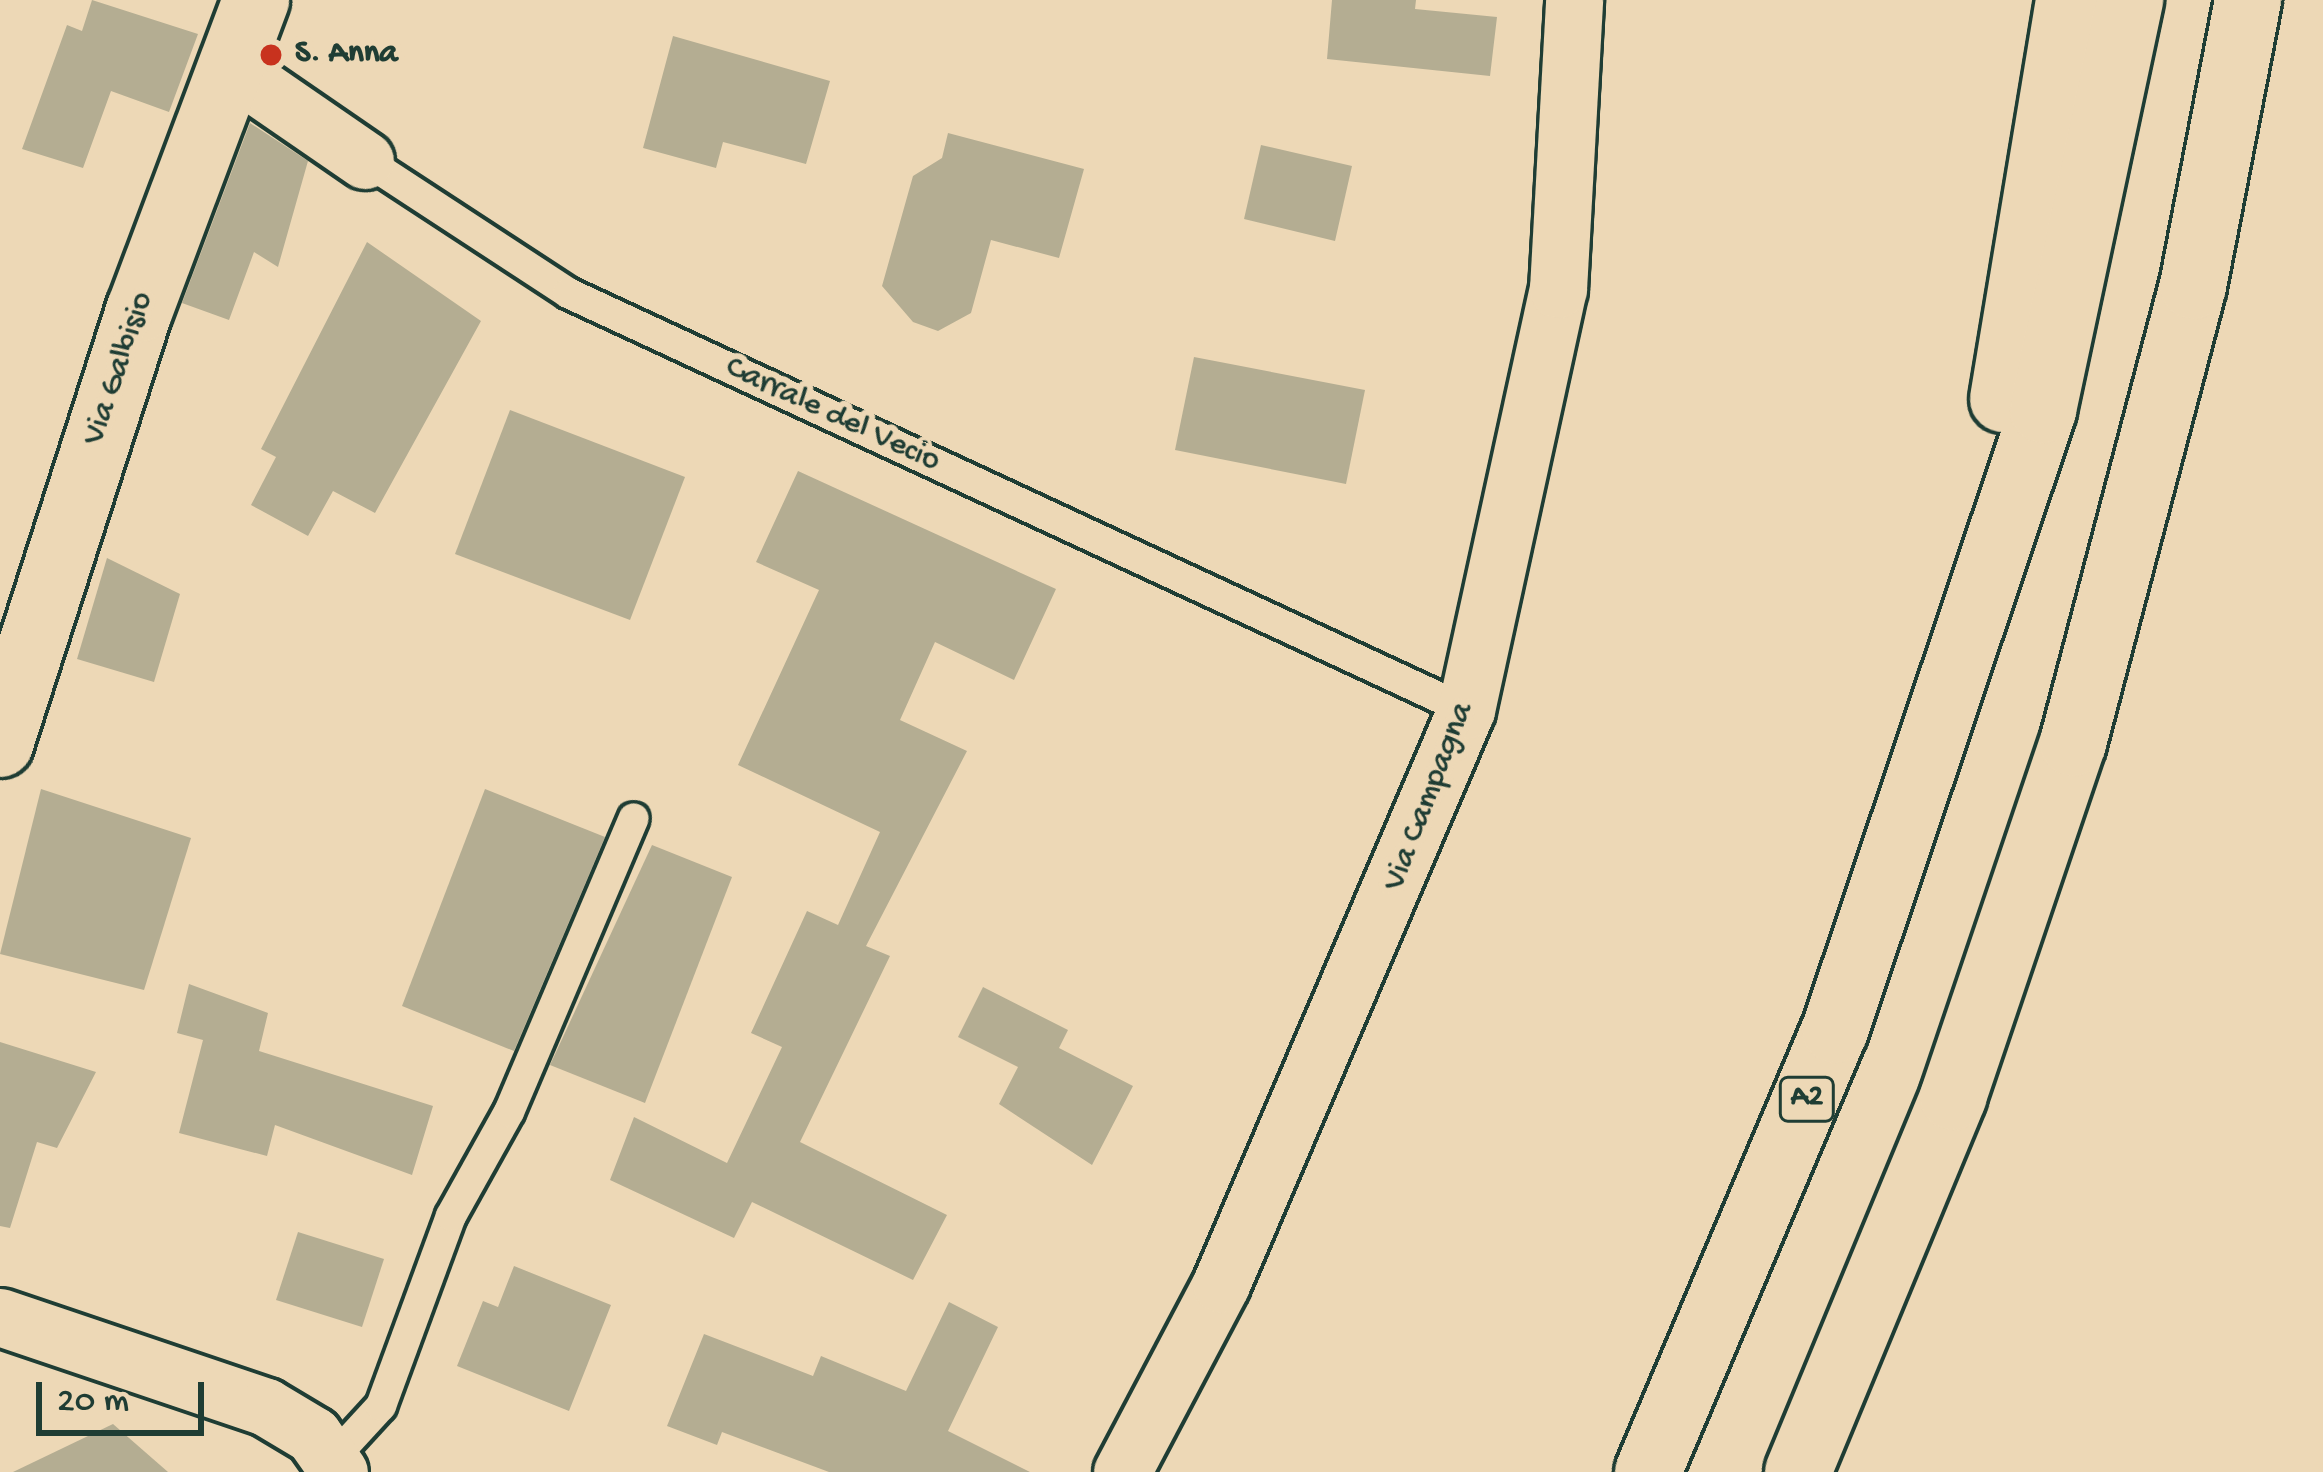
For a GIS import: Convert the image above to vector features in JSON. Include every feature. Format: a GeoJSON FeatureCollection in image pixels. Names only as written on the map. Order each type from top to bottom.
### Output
{"type":"FeatureCollection","features":[{"type":"Feature","properties":{"kind":"main road","name":"Via Galbisio"},"geometry":{"type":"LineString","coordinates":[[0,745],[228,66],[256,0]]}},
{"type":"Feature","properties":{"kind":"main road","name":"A2"},"geometry":{"type":"LineString","coordinates":[[1941,716],[2069,0]]}},
{"type":"Feature","properties":{"kind":"main road","name":"A2"},"geometry":{"type":"LineString","coordinates":[[1648,1472],[1834,1030],[2043,410],[2131,0]]}},
{"type":"Feature","properties":{"kind":"main road"},"geometry":{"type":"LineString","coordinates":[[1798,1472],[1954,1096],[2073,743],[2193,286],[2248,0]]}},
{"type":"Feature","properties":{"kind":"street","name":"Via Campagna"},"geometry":{"type":"LineString","coordinates":[[1122,1472],[1221,1284],[1466,710],[1558,289],[1574,0]]}},
{"type":"Feature","properties":{"kind":"street","name":"Carrale del Vecio"},"geometry":{"type":"LineString","coordinates":[[228,66],[365,160]]}},
{"type":"Feature","properties":{"kind":"street"},"geometry":{"type":"LineString","coordinates":[[0,1317],[266,1407],[337,1464]]}},
{"type":"Feature","properties":{"kind":"lane","name":"Carrale del Vecio"},"geometry":{"type":"LineString","coordinates":[[365,160],[568,293],[1466,710]]}},
{"type":"Feature","properties":{"kind":"lane"},"geometry":{"type":"LineString","coordinates":[[337,1464],[381,1406],[451,1216],[509,1112],[634,818]]}},
{"type":"Feature","properties":{"kind":"building"},"geometry":{"type":"Polygon","coordinates":[[[92,0],[198,34],[169,112],[111,91],[83,168],[22,149],[67,25],[82,31],[92,0]]]}},
{"type":"Feature","properties":{"kind":"building"},"geometry":{"type":"Polygon","coordinates":[[[1332,0],[1416,0],[1415,9],[1497,17],[1490,76],[1327,59],[1332,0]]]}},
{"type":"Feature","properties":{"kind":"building"},"geometry":{"type":"Polygon","coordinates":[[[673,36],[830,81],[806,164],[723,142],[716,168],[643,148],[673,36]]]}},
{"type":"Feature","properties":{"kind":"building"},"geometry":{"type":"Polygon","coordinates":[[[250,123],[308,161],[278,267],[254,252],[229,320],[182,303],[250,123]]]}},
{"type":"Feature","properties":{"kind":"building"},"geometry":{"type":"Polygon","coordinates":[[[948,133],[1084,169],[1059,258],[991,240],[971,313],[938,331],[913,322],[882,286],[913,176],[942,158],[948,133]]]}},
{"type":"Feature","properties":{"kind":"building"},"geometry":{"type":"Polygon","coordinates":[[[1261,145],[1352,166],[1335,241],[1244,219],[1261,145]]]}},
{"type":"Feature","properties":{"kind":"building"},"geometry":{"type":"Polygon","coordinates":[[[367,242],[481,321],[375,513],[333,491],[308,536],[251,505],[276,457],[261,449],[367,242]]]}},
{"type":"Feature","properties":{"kind":"building"},"geometry":{"type":"Polygon","coordinates":[[[1194,357],[1365,390],[1346,484],[1175,450],[1194,357]]]}},
{"type":"Feature","properties":{"kind":"building"},"geometry":{"type":"Polygon","coordinates":[[[510,410],[685,477],[630,620],[455,554],[510,410]]]}},
{"type":"Feature","properties":{"kind":"building"},"geometry":{"type":"Polygon","coordinates":[[[798,471],[1056,589],[1014,680],[935,642],[900,720],[967,751],[866,946],[890,956],[800,1142],[947,1215],[913,1280],[752,1202],[734,1238],[610,1180],[634,1117],[727,1163],[782,1047],[751,1033],[807,911],[838,925],[880,832],[738,765],[819,590],[756,562],[798,471]]]}},
{"type":"Feature","properties":{"kind":"building"},"geometry":{"type":"Polygon","coordinates":[[[107,558],[180,594],[154,682],[77,659],[107,558]]]}},
{"type":"Feature","properties":{"kind":"building"},"geometry":{"type":"Polygon","coordinates":[[[41,789],[191,838],[144,990],[0,954],[41,789]]]}},
{"type":"Feature","properties":{"kind":"building"},"geometry":{"type":"Polygon","coordinates":[[[485,789],[605,837],[514,1051],[402,1006],[485,789]]]}},
{"type":"Feature","properties":{"kind":"building"},"geometry":{"type":"Polygon","coordinates":[[[652,845],[732,877],[645,1103],[550,1065],[652,845]]]}},
{"type":"Feature","properties":{"kind":"building"},"geometry":{"type":"Polygon","coordinates":[[[189,984],[268,1013],[259,1051],[433,1106],[412,1175],[275,1125],[267,1156],[179,1133],[203,1040],[177,1033],[189,984]]]}},
{"type":"Feature","properties":{"kind":"building"},"geometry":{"type":"Polygon","coordinates":[[[983,987],[1068,1030],[1059,1048],[1133,1086],[1092,1165],[999,1104],[1018,1067],[958,1037],[983,987]]]}},
{"type":"Feature","properties":{"kind":"building"},"geometry":{"type":"Polygon","coordinates":[[[0,1042],[96,1072],[57,1148],[37,1142],[10,1228],[0,1226],[0,1042]]]}},
{"type":"Feature","properties":{"kind":"building"},"geometry":{"type":"Polygon","coordinates":[[[298,1232],[384,1259],[362,1327],[276,1300],[298,1232]]]}},
{"type":"Feature","properties":{"kind":"building"},"geometry":{"type":"Polygon","coordinates":[[[514,1266],[611,1305],[569,1411],[457,1366],[483,1301],[498,1307],[514,1266]]]}},
{"type":"Feature","properties":{"kind":"building"},"geometry":{"type":"Polygon","coordinates":[[[949,1302],[998,1327],[948,1431],[1030,1472],[829,1472],[722,1432],[717,1445],[667,1426],[704,1334],[813,1376],[821,1356],[906,1391],[949,1302]]]}},
{"type":"Feature","properties":{"kind":"building"},"geometry":{"type":"Polygon","coordinates":[[[113,1424],[168,1472],[13,1472],[113,1424]]]}},
{"type":"Feature","properties":{"kind":"place","name":"S. Anna"},"geometry":{"type":"Point","coordinates":[271,55]}}]}
